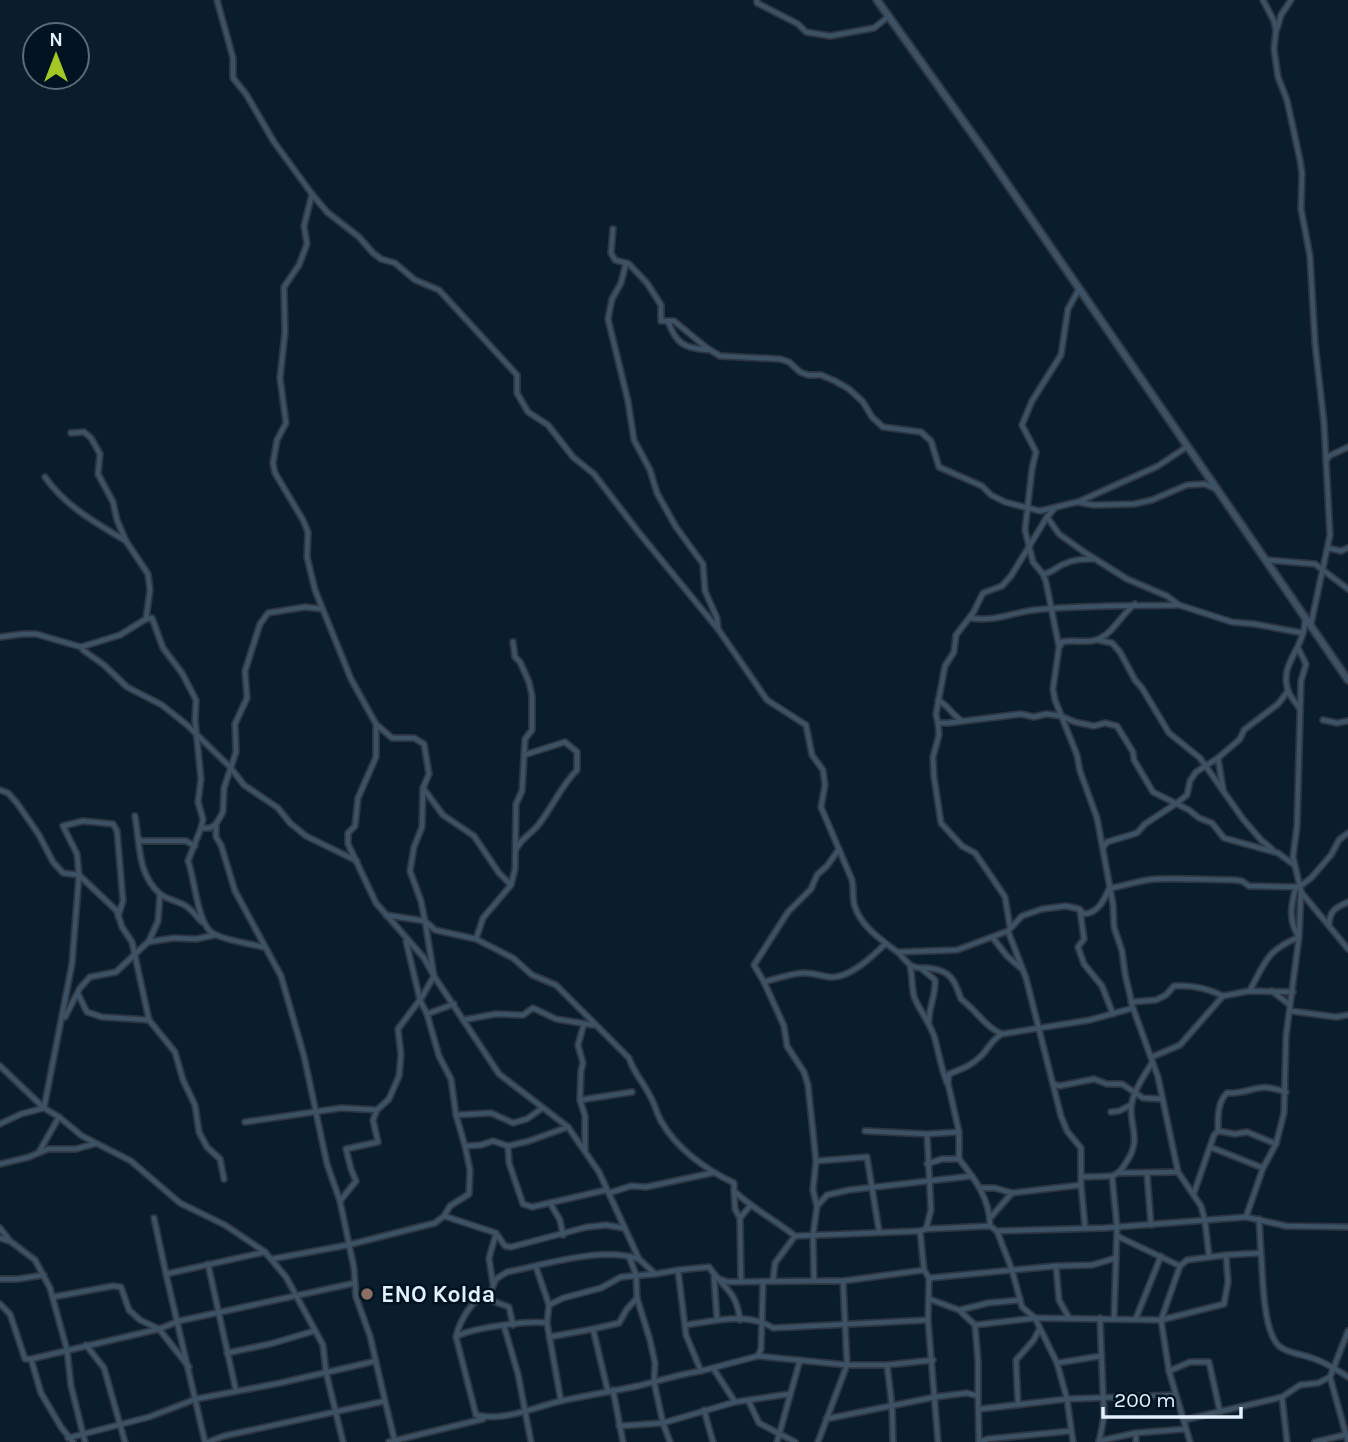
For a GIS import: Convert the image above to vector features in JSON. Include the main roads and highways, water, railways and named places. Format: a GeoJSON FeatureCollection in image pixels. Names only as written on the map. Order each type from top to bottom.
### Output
{"type":"FeatureCollection","features":[{"type":"Feature","properties":{"kind":"main road"},"geometry":{"type":"LineString","coordinates":[[877,0],[1348,680]]}},
{"type":"Feature","properties":{"kind":"place","name":"ENO Kolda"},"geometry":{"type":"Point","coordinates":[367,1294]}}]}
